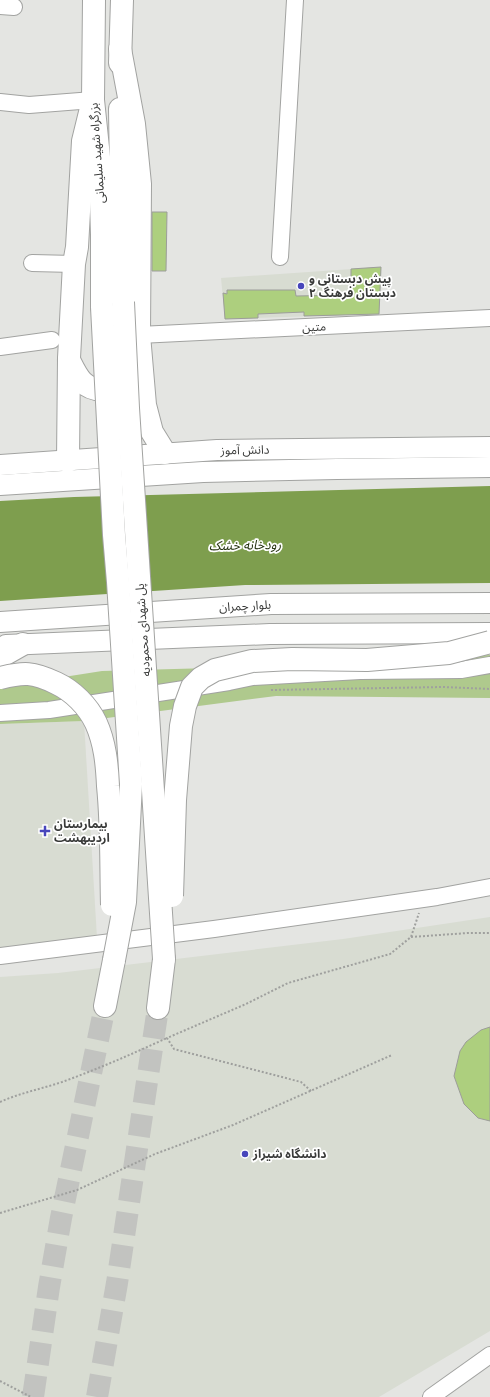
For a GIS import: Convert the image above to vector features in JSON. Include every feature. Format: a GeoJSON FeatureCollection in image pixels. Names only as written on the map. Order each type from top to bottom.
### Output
{"type":"FeatureCollection","features":[{"type":"Feature","properties":{"kind":"highway","name":"بزرگراه شهید سلیمانی"},"geometry":{"type":"LineString","coordinates":[[94,0],[93,100],[100,167],[102,307]]}},
{"type":"Feature","properties":{"kind":"highway","name":"بزرگراه شهید سلیمانی"},"geometry":{"type":"LineString","coordinates":[[122,0],[120,49],[120,136],[123,302]]}},
{"type":"Feature","properties":{"kind":"highway"},"geometry":{"type":"LineString","coordinates":[[120,49],[134,124],[140,184],[145,405],[152,432],[165,454]]}},
{"type":"Feature","properties":{"kind":"highway"},"geometry":{"type":"LineString","coordinates":[[68,461],[69,358],[74,264],[77,246],[83,141],[93,100]]}},
{"type":"Feature","properties":{"kind":"highway","name":"پل شهدای محمودیه"},"geometry":{"type":"LineString","coordinates":[[123,302],[128,408],[164,959]]}},
{"type":"Feature","properties":{"kind":"highway","name":"پل شهدای محمودیه"},"geometry":{"type":"LineString","coordinates":[[102,307],[113,520],[131,784],[125,902],[114,960]]}},
{"type":"Feature","properties":{"kind":"highway"},"geometry":{"type":"LineString","coordinates":[[69,358],[77,375],[84,384],[94,390],[112,390],[121,385],[134,372],[143,340]]}},
{"type":"Feature","properties":{"kind":"highway"},"geometry":{"type":"LineString","coordinates":[[158,1008],[173,886],[175,800],[181,726],[185,706],[192,687],[201,678],[215,670],[252,661],[292,659],[367,660],[449,653],[490,642]]}},
{"type":"Feature","properties":{"kind":"highway"},"geometry":{"type":"LineString","coordinates":[[0,657],[23,644]]}},
{"type":"Feature","properties":{"kind":"highway"},"geometry":{"type":"LineString","coordinates":[[0,678],[20,673],[31,674],[41,676],[63,686],[82,702],[96,723],[104,744],[111,814],[114,960],[105,1006]]}},
{"type":"Feature","properties":{"kind":"main road","name":"دانش آموز"},"geometry":{"type":"LineString","coordinates":[[0,465],[217,450],[490,447]]}},
{"type":"Feature","properties":{"kind":"main road","name":"دانش آموز"},"geometry":{"type":"LineString","coordinates":[[0,485],[203,472],[490,467]]}},
{"type":"Feature","properties":{"kind":"main road","name":"بلوار چمران"},"geometry":{"type":"LineString","coordinates":[[0,622],[270,604],[490,603]]}},
{"type":"Feature","properties":{"kind":"main road"},"geometry":{"type":"LineString","coordinates":[[0,646],[270,634],[490,633]]}},
{"type":"Feature","properties":{"kind":"street"},"geometry":{"type":"LineString","coordinates":[[280,257],[296,0]]}},
{"type":"Feature","properties":{"kind":"street"},"geometry":{"type":"LineString","coordinates":[[0,102],[29,104],[93,100]]}},
{"type":"Feature","properties":{"kind":"street"},"geometry":{"type":"LineString","coordinates":[[32,263],[74,264]]}},
{"type":"Feature","properties":{"kind":"street"},"geometry":{"type":"LineString","coordinates":[[143,340],[149,300]]}},
{"type":"Feature","properties":{"kind":"street","name":"متین"},"geometry":{"type":"LineString","coordinates":[[143,340],[490,318]]}},
{"type":"Feature","properties":{"kind":"street"},"geometry":{"type":"LineString","coordinates":[[0,347],[52,340]]}},
{"type":"Feature","properties":{"kind":"street"},"geometry":{"type":"LineString","coordinates":[[0,713],[48,710],[253,677],[360,671],[461,670],[490,665]]}},
{"type":"Feature","properties":{"kind":"street"},"geometry":{"type":"LineString","coordinates":[[0,956],[214,929],[421,900],[490,887]]}},
{"type":"Feature","properties":{"kind":"street"},"geometry":{"type":"LineString","coordinates":[[431,1397],[490,1355]]}},
{"type":"Feature","properties":{"kind":"path"},"geometry":{"type":"LineString","coordinates":[[271,690],[443,688],[490,689]]}},
{"type":"Feature","properties":{"kind":"path"},"geometry":{"type":"LineString","coordinates":[[0,1102],[60,1083],[108,1065],[246,1004],[288,983],[390,954],[411,937],[418,918],[421,900]]}},
{"type":"Feature","properties":{"kind":"path"},"geometry":{"type":"LineString","coordinates":[[411,937],[490,933]]}},
{"type":"Feature","properties":{"kind":"path"},"geometry":{"type":"LineString","coordinates":[[167,1038],[174,1049],[301,1082],[311,1091]]}},
{"type":"Feature","properties":{"kind":"path"},"geometry":{"type":"LineString","coordinates":[[0,1213],[77,1190],[156,1154],[233,1125],[392,1056]]}},
{"type":"Feature","properties":{"kind":"path"},"geometry":{"type":"LineString","coordinates":[[0,1381],[31,1397]]}},
{"type":"Feature","properties":{"kind":"shaded area","name":"پیش دبستانی و دبستان فرهنگ ۲"},"geometry":{"type":"Polygon","coordinates":[[[381,267],[379,314],[225,319],[221,278],[381,267]]]}},
{"type":"Feature","properties":{"kind":"shaded area"},"geometry":{"type":"Polygon","coordinates":[[[490,655],[490,698],[276,696],[84,721],[0,724],[0,687],[102,671],[286,666],[490,655]]]}},
{"type":"Feature","properties":{"kind":"shaded area","name":"بیمارستان اردیبهشت"},"geometry":{"type":"Polygon","coordinates":[[[84,721],[97,938],[0,948],[0,724],[84,721]]]}},
{"type":"Feature","properties":{"kind":"shaded area","name":"دانشگاه شیراز"},"geometry":{"type":"Polygon","coordinates":[[[490,917],[490,1331],[379,1397],[0,1397],[0,977],[58,973],[343,939],[490,917]]]}},
{"type":"Feature","properties":{"kind":"water","name":"رودخانه خشک"},"geometry":{"type":"Polygon","coordinates":[[[490,486],[490,583],[245,585],[0,601],[0,501],[74,497],[490,486]]]}},
{"type":"Feature","properties":{"kind":"building"},"geometry":{"type":"Polygon","coordinates":[[[152,212],[167,212],[166,271],[152,271],[152,212]]]}},
{"type":"Feature","properties":{"kind":"building","name":"پیش دبستانی و دبستان فرهنگ ۲"},"geometry":{"type":"Polygon","coordinates":[[[381,267],[379,314],[304,316],[304,312],[258,314],[258,318],[225,319],[223,293],[227,294],[227,290],[295,290],[296,296],[351,295],[351,269],[381,267]]]}},
{"type":"Feature","properties":{"kind":"building"},"geometry":{"type":"Polygon","coordinates":[[[490,1027],[490,1121],[478,1118],[464,1104],[454,1076],[460,1051],[466,1042],[481,1030],[490,1027]]]}},
{"type":"Feature","properties":{"kind":"tunnel"},"geometry":{"type":"LineString","coordinates":[[33,1397],[61,1218],[105,1006]]}},
{"type":"Feature","properties":{"kind":"tunnel"},"geometry":{"type":"LineString","coordinates":[[97,1397],[117,1283],[158,1008]]}},
{"type":"Feature","properties":{"kind":"place","name":"پیش دبستانی و دبستان فرهنگ ۲"},"geometry":{"type":"Point","coordinates":[301,286]}},
{"type":"Feature","properties":{"kind":"place","name":"بیمارستان اردیبهشت"},"geometry":{"type":"Point","coordinates":[45,831]}},
{"type":"Feature","properties":{"kind":"place","name":"دانشگاه شیراز"},"geometry":{"type":"Point","coordinates":[245,1154]}}]}
